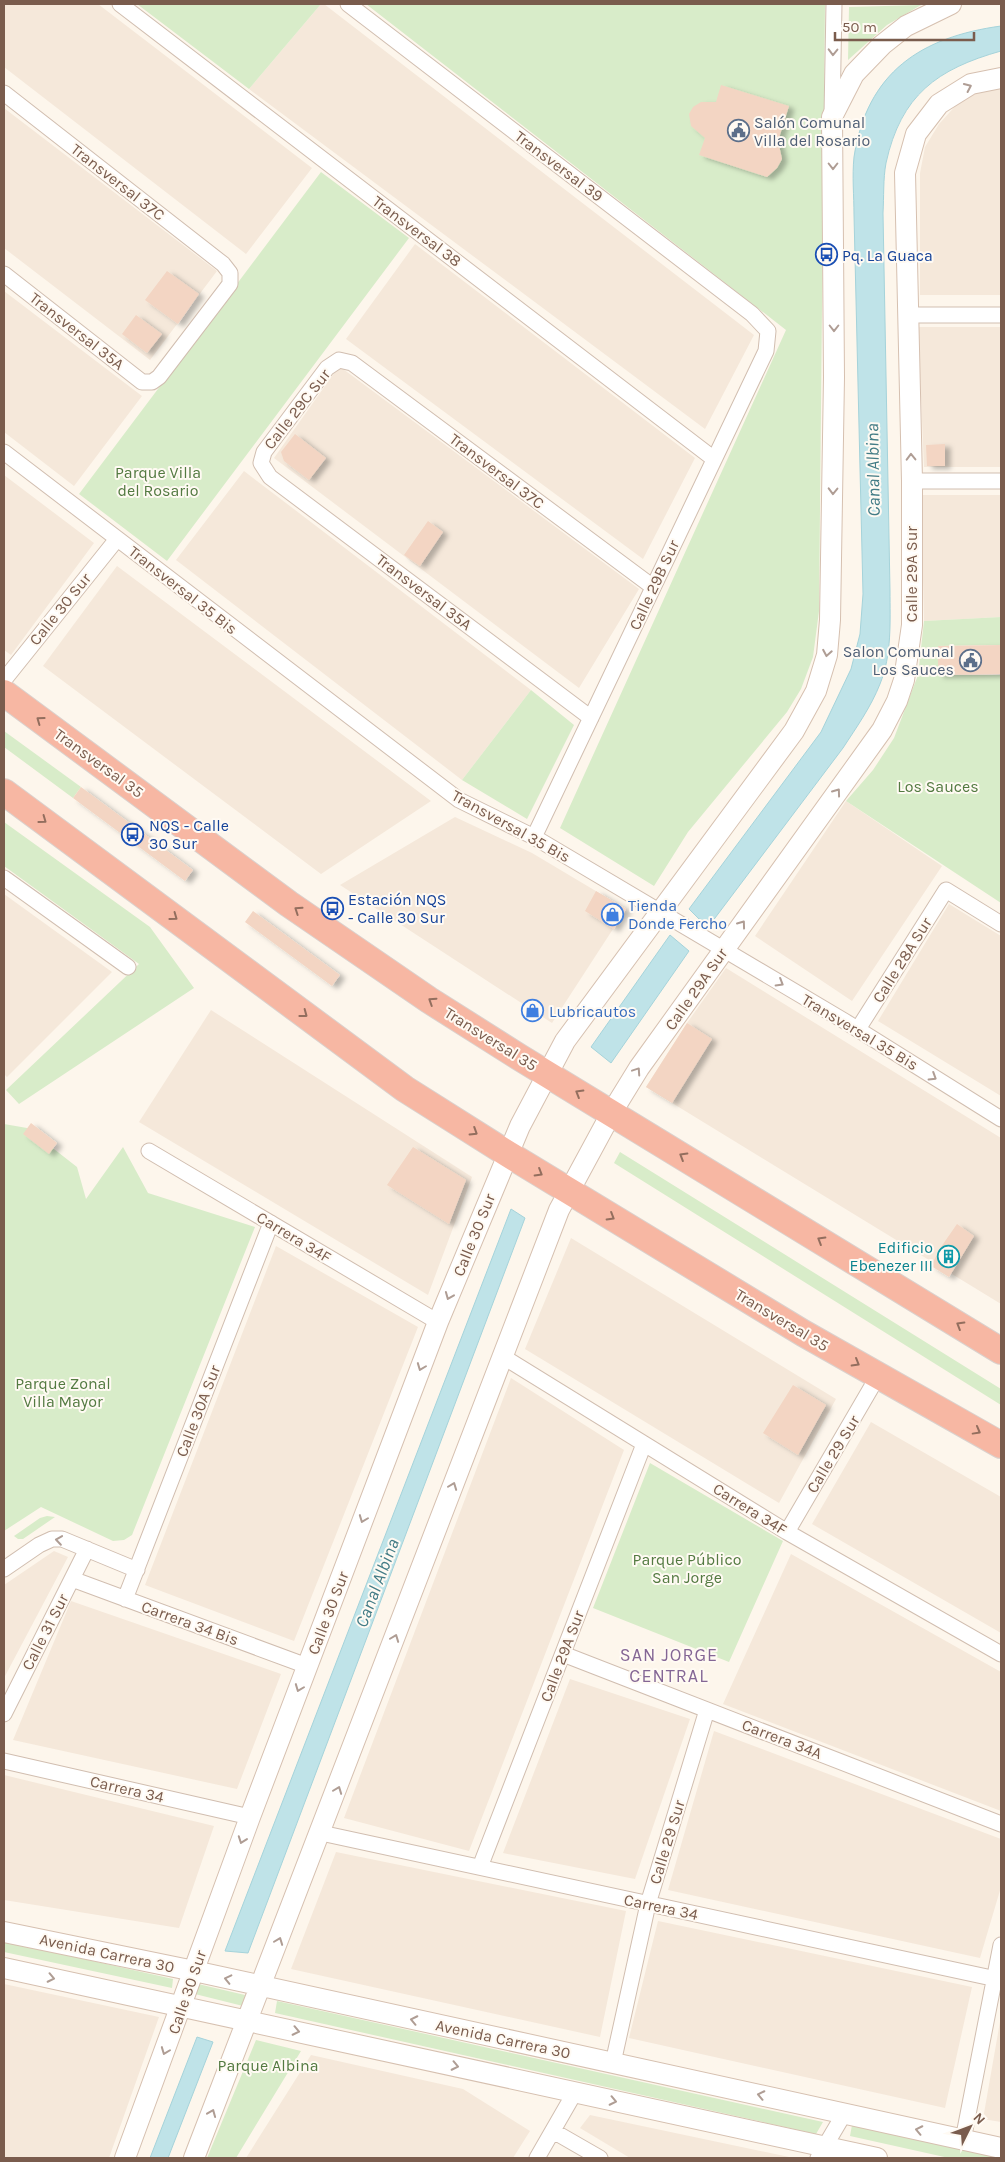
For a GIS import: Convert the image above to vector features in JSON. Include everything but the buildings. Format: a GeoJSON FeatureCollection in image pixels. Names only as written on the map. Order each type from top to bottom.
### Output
{"type":"FeatureCollection","features":[{"type":"Feature","properties":{"kind":"highway","name":"Transversal 35"},"geometry":{"type":"LineString","coordinates":[[4,693],[289,904],[430,1000],[547,1074],[1001,1351]]}},
{"type":"Feature","properties":{"kind":"highway","name":"Transversal 35"},"geometry":{"type":"LineString","coordinates":[[4,792],[232,959],[361,1057],[508,1154],[878,1376],[1001,1445]]}},
{"type":"Feature","properties":{"kind":"street","name":"Transversal 38"},"geometry":{"type":"LineString","coordinates":[[120,4],[714,459]]}},
{"type":"Feature","properties":{"kind":"street","name":"Transversal 39"},"geometry":{"type":"LineString","coordinates":[[348,4],[752,314],[768,331]]}},
{"type":"Feature","properties":{"kind":"street"},"geometry":{"type":"LineString","coordinates":[[547,1074],[565,1041],[794,731],[816,691],[827,655],[830,620],[834,397],[832,117],[834,4]]}},
{"type":"Feature","properties":{"kind":"street"},"geometry":{"type":"LineString","coordinates":[[832,117],[854,74],[882,44],[906,26],[951,4]]}},
{"type":"Feature","properties":{"kind":"street","name":"Calle 29A Sur"},"geometry":{"type":"LineString","coordinates":[[612,1112],[715,945],[882,730],[897,701],[904,680],[912,625],[912,481],[905,173],[916,134],[939,104],[971,84],[1001,78]]}},
{"type":"Feature","properties":{"kind":"street","name":"Transversal 37C"},"geometry":{"type":"LineString","coordinates":[[4,93],[223,264],[230,273],[230,284],[159,377],[152,382]]}},
{"type":"Feature","properties":{"kind":"street","name":"Transversal 35A"},"geometry":{"type":"LineString","coordinates":[[4,274],[142,382],[152,382]]}},
{"type":"Feature","properties":{"kind":"street"},"geometry":{"type":"LineString","coordinates":[[908,315],[1001,316]]}},
{"type":"Feature","properties":{"kind":"street","name":"Calle 29B Sur"},"geometry":{"type":"LineString","coordinates":[[534,838],[766,351],[768,331]]}},
{"type":"Feature","properties":{"kind":"street","name":"Transversal 37C"},"geometry":{"type":"LineString","coordinates":[[339,360],[352,363],[653,587]]}},
{"type":"Feature","properties":{"kind":"street","name":"Calle 29C Sur"},"geometry":{"type":"LineString","coordinates":[[261,463],[270,441],[327,368],[339,360]]}},
{"type":"Feature","properties":{"kind":"street","name":"Transversal 35 Bis"},"geometry":{"type":"LineString","coordinates":[[4,452],[459,800],[534,838],[677,922],[858,1029],[1001,1119]]}},
{"type":"Feature","properties":{"kind":"street","name":"Transversal 35A"},"geometry":{"type":"LineString","coordinates":[[261,463],[270,477],[591,718]]}},
{"type":"Feature","properties":{"kind":"street"},"geometry":{"type":"LineString","coordinates":[[912,481],[1001,481]]}},
{"type":"Feature","properties":{"kind":"street","name":"Calle 30 Sur"},"geometry":{"type":"LineString","coordinates":[[4,680],[117,539]]}},
{"type":"Feature","properties":{"kind":"street"},"geometry":{"type":"LineString","coordinates":[[4,878],[128,967]]}},
{"type":"Feature","properties":{"kind":"street","name":"Calle 28A Sur"},"geometry":{"type":"LineString","coordinates":[[858,1029],[946,890],[1001,924]]}},
{"type":"Feature","properties":{"kind":"street","name":"Calle 30 Sur"},"geometry":{"type":"LineString","coordinates":[[125,2158],[250,1817],[438,1322],[508,1154],[547,1074]]}},
{"type":"Feature","properties":{"kind":"street"},"geometry":{"type":"LineString","coordinates":[[194,2158],[321,1833],[544,1245],[569,1192],[612,1112]]}},
{"type":"Feature","properties":{"kind":"street","name":"Carrera 34F"},"geometry":{"type":"LineString","coordinates":[[149,1151],[438,1322]]}},
{"type":"Feature","properties":{"kind":"street","name":"Calle 30A Sur"},"geometry":{"type":"LineString","coordinates":[[125,1599],[270,1223]]}},
{"type":"Feature","properties":{"kind":"street","name":"Carrera 34F"},"geometry":{"type":"LineString","coordinates":[[502,1356],[787,1532],[1001,1654]]}},
{"type":"Feature","properties":{"kind":"street","name":"Calle 29 Sur"},"geometry":{"type":"LineString","coordinates":[[787,1532],[878,1376]]}},
{"type":"Feature","properties":{"kind":"street","name":"Calle 29A Sur"},"geometry":{"type":"LineString","coordinates":[[480,1868],[644,1444]]}},
{"type":"Feature","properties":{"kind":"street"},"geometry":{"type":"LineString","coordinates":[[4,1570],[52,1539],[62,1539],[137,1570]]}},
{"type":"Feature","properties":{"kind":"street","name":"Calle 31 Sur"},"geometry":{"type":"LineString","coordinates":[[4,1714],[86,1549]]}},
{"type":"Feature","properties":{"kind":"street","name":"Carrera 34 Bis"},"geometry":{"type":"LineString","coordinates":[[72,1579],[307,1666]]}},
{"type":"Feature","properties":{"kind":"street","name":"Carrera 34A"},"geometry":{"type":"LineString","coordinates":[[563,1654],[1001,1824]]}},
{"type":"Feature","properties":{"kind":"street","name":"Calle 29 Sur"},"geometry":{"type":"LineString","coordinates":[[613,2063],[648,1904],[707,1710]]}},
{"type":"Feature","properties":{"kind":"street","name":"Carrera 34"},"geometry":{"type":"LineString","coordinates":[[4,1761],[250,1817]]}},
{"type":"Feature","properties":{"kind":"street","name":"Carrera 34"},"geometry":{"type":"LineString","coordinates":[[321,1833],[997,1980]]}},
{"type":"Feature","properties":{"kind":"street","name":"Avenida Carrera 30"},"geometry":{"type":"LineString","coordinates":[[4,1932],[194,1971],[1001,2148]]}},
{"type":"Feature","properties":{"kind":"street"},"geometry":{"type":"LineString","coordinates":[[963,2140],[997,1980],[1001,1945]]}},
{"type":"Feature","properties":{"kind":"street"},"geometry":{"type":"LineString","coordinates":[[4,1968],[574,2092],[821,2152],[877,2158]]}},
{"type":"Feature","properties":{"kind":"street"},"geometry":{"type":"LineString","coordinates":[[537,2158],[574,2092]]}},
{"type":"Feature","properties":{"kind":"street"},"geometry":{"type":"LineString","coordinates":[[821,2152],[844,2114]]}},
{"type":"Feature","properties":{"kind":"street"},"geometry":{"type":"LineString","coordinates":[[553,2130],[600,2158]]}},
{"type":"Feature","properties":{"kind":"shaded area"},"geometry":{"type":"Polygon","coordinates":[[[4,4],[98,4],[312,168],[246,254],[4,67],[4,4]]]}},
{"type":"Feature","properties":{"kind":"shaded area"},"geometry":{"type":"Polygon","coordinates":[[[321,4],[324,4],[754,335],[705,429],[249,89],[321,4]]]}},
{"type":"Feature","properties":{"kind":"shaded area"},"geometry":{"type":"Polygon","coordinates":[[[1001,88],[1001,295],[920,295],[920,173],[925,147],[939,124],[959,102],[981,91],[1001,88]]]}},
{"type":"Feature","properties":{"kind":"shaded area"},"geometry":{"type":"Polygon","coordinates":[[[4,108],[217,271],[150,360],[4,248],[4,108]]]}},
{"type":"Feature","properties":{"kind":"shaded area"},"geometry":{"type":"Polygon","coordinates":[[[415,244],[695,458],[643,559],[346,339],[415,244]]]}},
{"type":"Feature","properties":{"kind":"shaded area"},"geometry":{"type":"Polygon","coordinates":[[[4,291],[142,396],[74,486],[4,432],[4,291]]]}},
{"type":"Feature","properties":{"kind":"shaded area"},"geometry":{"type":"Polygon","coordinates":[[[918,327],[1001,327],[1001,467],[924,467],[918,327]]]}},
{"type":"Feature","properties":{"kind":"shaded area"},"geometry":{"type":"Polygon","coordinates":[[[339,366],[639,589],[579,688],[274,458],[339,366]]]}},
{"type":"Feature","properties":{"kind":"shaded area"},"geometry":{"type":"Polygon","coordinates":[[[244,471],[531,690],[462,780],[176,560],[244,471]]]}},
{"type":"Feature","properties":{"kind":"shaded area"},"geometry":{"type":"Polygon","coordinates":[[[4,475],[94,543],[11,655],[4,650],[4,475]]]}},
{"type":"Feature","properties":{"kind":"shaded area"},"geometry":{"type":"Polygon","coordinates":[[[921,495],[1001,495],[1001,617],[924,621],[921,495]]]}},
{"type":"Feature","properties":{"kind":"shaded area"},"geometry":{"type":"Polygon","coordinates":[[[117,566],[431,801],[321,874],[43,666],[117,566]]]}},
{"type":"Feature","properties":{"kind":"shaded area"},"geometry":{"type":"Polygon","coordinates":[[[846,801],[942,866],[852,1001],[755,936],[846,801]]]}},
{"type":"Feature","properties":{"kind":"shaded area"},"geometry":{"type":"Polygon","coordinates":[[[455,817],[532,853],[626,909],[552,1023],[340,885],[455,817]]]}},
{"type":"Feature","properties":{"kind":"shaded area"},"geometry":{"type":"Polygon","coordinates":[[[4,894],[112,972],[7,1077],[4,1074],[4,894]]]}},
{"type":"Feature","properties":{"kind":"shaded area"},"geometry":{"type":"Polygon","coordinates":[[[949,904],[1001,936],[1001,1096],[878,1021],[949,904]]]}},
{"type":"Feature","properties":{"kind":"shaded area"},"geometry":{"type":"Polygon","coordinates":[[[726,968],[1001,1138],[1001,1304],[646,1087],[687,1023],[726,968]]]}},
{"type":"Feature","properties":{"kind":"shaded area"},"geometry":{"type":"Polygon","coordinates":[[[211,1010],[472,1177],[428,1295],[139,1122],[211,1010]]]}},
{"type":"Feature","properties":{"kind":"shaded area"},"geometry":{"type":"Polygon","coordinates":[[[571,1238],[836,1399],[779,1503],[525,1349],[571,1238]]]}},
{"type":"Feature","properties":{"kind":"shaded area"},"geometry":{"type":"Polygon","coordinates":[[[276,1246],[418,1327],[294,1641],[145,1585],[276,1246]]]}},
{"type":"Feature","properties":{"kind":"shaded area"},"geometry":{"type":"Polygon","coordinates":[[[511,1378],[624,1450],[469,1851],[344,1818],[511,1378]]]}},
{"type":"Feature","properties":{"kind":"shaded area"},"geometry":{"type":"Polygon","coordinates":[[[871,1422],[1001,1497],[1001,1633],[812,1524],[871,1422]]]}},
{"type":"Feature","properties":{"kind":"shaded area"},"geometry":{"type":"Polygon","coordinates":[[[54,1551],[68,1557],[4,1678],[4,1585],[54,1551]]]}},
{"type":"Feature","properties":{"kind":"shaded area"},"geometry":{"type":"Polygon","coordinates":[[[791,1554],[1001,1672],[1001,1811],[723,1704],[791,1554]]]}},
{"type":"Feature","properties":{"kind":"shaded area"},"geometry":{"type":"Polygon","coordinates":[[[71,1601],[281,1674],[237,1789],[13,1740],[71,1601]]]}},
{"type":"Feature","properties":{"kind":"shaded area"},"geometry":{"type":"Polygon","coordinates":[[[570,1679],[690,1719],[635,1879],[503,1853],[570,1679]]]}},
{"type":"Feature","properties":{"kind":"shaded area"},"geometry":{"type":"Polygon","coordinates":[[[714,1731],[1001,1839],[1001,1887],[980,1958],[668,1890],[714,1731]]]}},
{"type":"Feature","properties":{"kind":"shaded area"},"geometry":{"type":"Polygon","coordinates":[[[4,1775],[214,1826],[179,1928],[4,1900],[4,1775]]]}},
{"type":"Feature","properties":{"kind":"shaded area"},"geometry":{"type":"Polygon","coordinates":[[[336,1852],[626,1911],[600,2037],[291,1969],[336,1852]]]}},
{"type":"Feature","properties":{"kind":"shaded area"},"geometry":{"type":"Polygon","coordinates":[[[658,1921],[972,1987],[945,2108],[629,2038],[658,1921]]]}},
{"type":"Feature","properties":{"kind":"shaded area"},"geometry":{"type":"Polygon","coordinates":[[[4,1984],[159,2017],[109,2158],[4,2158],[4,1984]]]}},
{"type":"Feature","properties":{"kind":"shaded area"},"geometry":{"type":"Polygon","coordinates":[[[1001,2016],[1001,2122],[983,2119],[1001,2016]]]}},
{"type":"Feature","properties":{"kind":"shaded area"},"geometry":{"type":"Polygon","coordinates":[[[311,2055],[463,2089],[530,2131],[513,2158],[246,2158],[311,2055]]]}},
{"type":"Feature","properties":{"kind":"shaded area"},"geometry":{"type":"Polygon","coordinates":[[[590,2115],[794,2158],[630,2158],[580,2128],[590,2115]]]}},
{"type":"Feature","properties":{"kind":"green space"},"geometry":{"type":"Polygon","coordinates":[[[137,4],[321,4],[249,89],[137,4]]]}},
{"type":"Feature","properties":{"kind":"green space"},"geometry":{"type":"Polygon","coordinates":[[[366,4],[825,4],[819,611],[813,657],[801,689],[787,712],[688,832],[654,886],[560,828],[786,330],[366,4]]]}},
{"type":"Feature","properties":{"kind":"green space"},"geometry":{"type":"Polygon","coordinates":[[[921,5],[887,25],[848,60],[849,7],[921,5]]]}},
{"type":"Feature","properties":{"kind":"green space","name":"Parque Villa del Rosario"},"geometry":{"type":"Polygon","coordinates":[[[321,172],[409,238],[167,561],[79,494],[321,172]]]}},
{"type":"Feature","properties":{"kind":"green space","name":"Los Sauces"},"geometry":{"type":"Polygon","coordinates":[[[1001,617],[1001,645],[938,646],[938,675],[1001,675],[1001,903],[846,801],[873,770],[894,738],[918,675],[924,621],[1001,617]]]}},
{"type":"Feature","properties":{"kind":"green space"},"geometry":{"type":"Polygon","coordinates":[[[531,690],[574,725],[527,819],[462,780],[531,690]]]}},
{"type":"Feature","properties":{"kind":"green space"},"geometry":{"type":"Polygon","coordinates":[[[4,731],[81,787],[73,798],[4,747],[4,731]]]}},
{"type":"Feature","properties":{"kind":"green space"},"geometry":{"type":"Polygon","coordinates":[[[4,822],[150,927],[194,988],[19,1104],[6,1090],[139,964],[4,866],[4,822]]]}},
{"type":"Feature","properties":{"kind":"green space","name":"Parque Zonal Villa Mayor"},"geometry":{"type":"Polygon","coordinates":[[[4,1124],[27,1128],[77,1167],[86,1199],[123,1147],[148,1193],[255,1227],[132,1535],[124,1540],[113,1541],[41,1507],[4,1531],[4,1124]]]}},
{"type":"Feature","properties":{"kind":"green space"},"geometry":{"type":"Polygon","coordinates":[[[620,1152],[1001,1389],[1001,1405],[614,1163],[620,1152]]]}},
{"type":"Feature","properties":{"kind":"green space","name":"Parque Público San Jorge"},"geometry":{"type":"Polygon","coordinates":[[[650,1463],[783,1541],[729,1662],[593,1608],[650,1463]]]}},
{"type":"Feature","properties":{"kind":"green space"},"geometry":{"type":"Polygon","coordinates":[[[47,1516],[55,1517],[23,1539],[18,1539],[14,1536],[40,1518],[47,1516]]]}},
{"type":"Feature","properties":{"kind":"green space"},"geometry":{"type":"Polygon","coordinates":[[[4,1941],[173,1979],[172,1988],[4,1952],[4,1941]]]}},
{"type":"Feature","properties":{"kind":"green space"},"geometry":{"type":"Polygon","coordinates":[[[198,1984],[245,1995],[243,2006],[195,1994],[198,1984]]]}},
{"type":"Feature","properties":{"kind":"green space"},"geometry":{"type":"Polygon","coordinates":[[[277,2001],[823,2122],[816,2134],[275,2013],[277,2001]]]}},
{"type":"Feature","properties":{"kind":"green space","name":"Parque Albina"},"geometry":{"type":"Polygon","coordinates":[[[256,2040],[301,2051],[236,2158],[207,2158],[256,2040]]]}},
{"type":"Feature","properties":{"kind":"green space"},"geometry":{"type":"Polygon","coordinates":[[[852,2125],[1001,2158],[949,2158],[850,2136],[852,2125]]]}},
{"type":"Feature","properties":{"kind":"water","name":"Canal Albina"},"geometry":{"type":"Polygon","coordinates":[[[1001,26],[1001,51],[978,58],[940,76],[912,102],[901,119],[886,163],[883,213],[890,638],[884,673],[872,701],[843,748],[712,922],[699,919],[689,909],[821,732],[851,669],[860,634],[863,594],[853,179],[854,157],[861,127],[871,102],[885,81],[902,64],[923,50],[946,39],[972,31],[1001,26]]]}},
{"type":"Feature","properties":{"kind":"water"},"geometry":{"type":"Polygon","coordinates":[[[670,935],[689,951],[611,1063],[591,1047],[670,935]]]}},
{"type":"Feature","properties":{"kind":"water","name":"Canal Albina"},"geometry":{"type":"Polygon","coordinates":[[[511,1209],[525,1218],[248,1953],[225,1951],[511,1209]]]}},
{"type":"Feature","properties":{"kind":"water"},"geometry":{"type":"Polygon","coordinates":[[[197,2037],[213,2042],[168,2158],[150,2158],[197,2037]]]}},
{"type":"Feature","properties":{"kind":"place","name":"Salón Comunal Villa del Rosario"},"geometry":{"type":"Point","coordinates":[738,131]}},
{"type":"Feature","properties":{"kind":"place","name":"Pq. La Guaca"},"geometry":{"type":"Point","coordinates":[826,255]}},
{"type":"Feature","properties":{"kind":"place","name":"Salon Comunal Los Sauces"},"geometry":{"type":"Point","coordinates":[970,660]}},
{"type":"Feature","properties":{"kind":"place","name":"NQS - Calle 30 Sur"},"geometry":{"type":"Point","coordinates":[133,834]}},
{"type":"Feature","properties":{"kind":"place","name":"Estación NQS - Calle 30 Sur"},"geometry":{"type":"Point","coordinates":[332,908]}},
{"type":"Feature","properties":{"kind":"place","name":"Tienda Donde Fercho"},"geometry":{"type":"Point","coordinates":[612,914]}},
{"type":"Feature","properties":{"kind":"place","name":"Lubricautos"},"geometry":{"type":"Point","coordinates":[533,1011]}},
{"type":"Feature","properties":{"kind":"place","name":"Edificio Ebenezer III"},"geometry":{"type":"Point","coordinates":[949,1256]}},
{"type":"Feature","properties":{"kind":"district","name":"SAN JORGE CENTRAL"},"geometry":{"type":"Point","coordinates":[669,1665]}}]}
